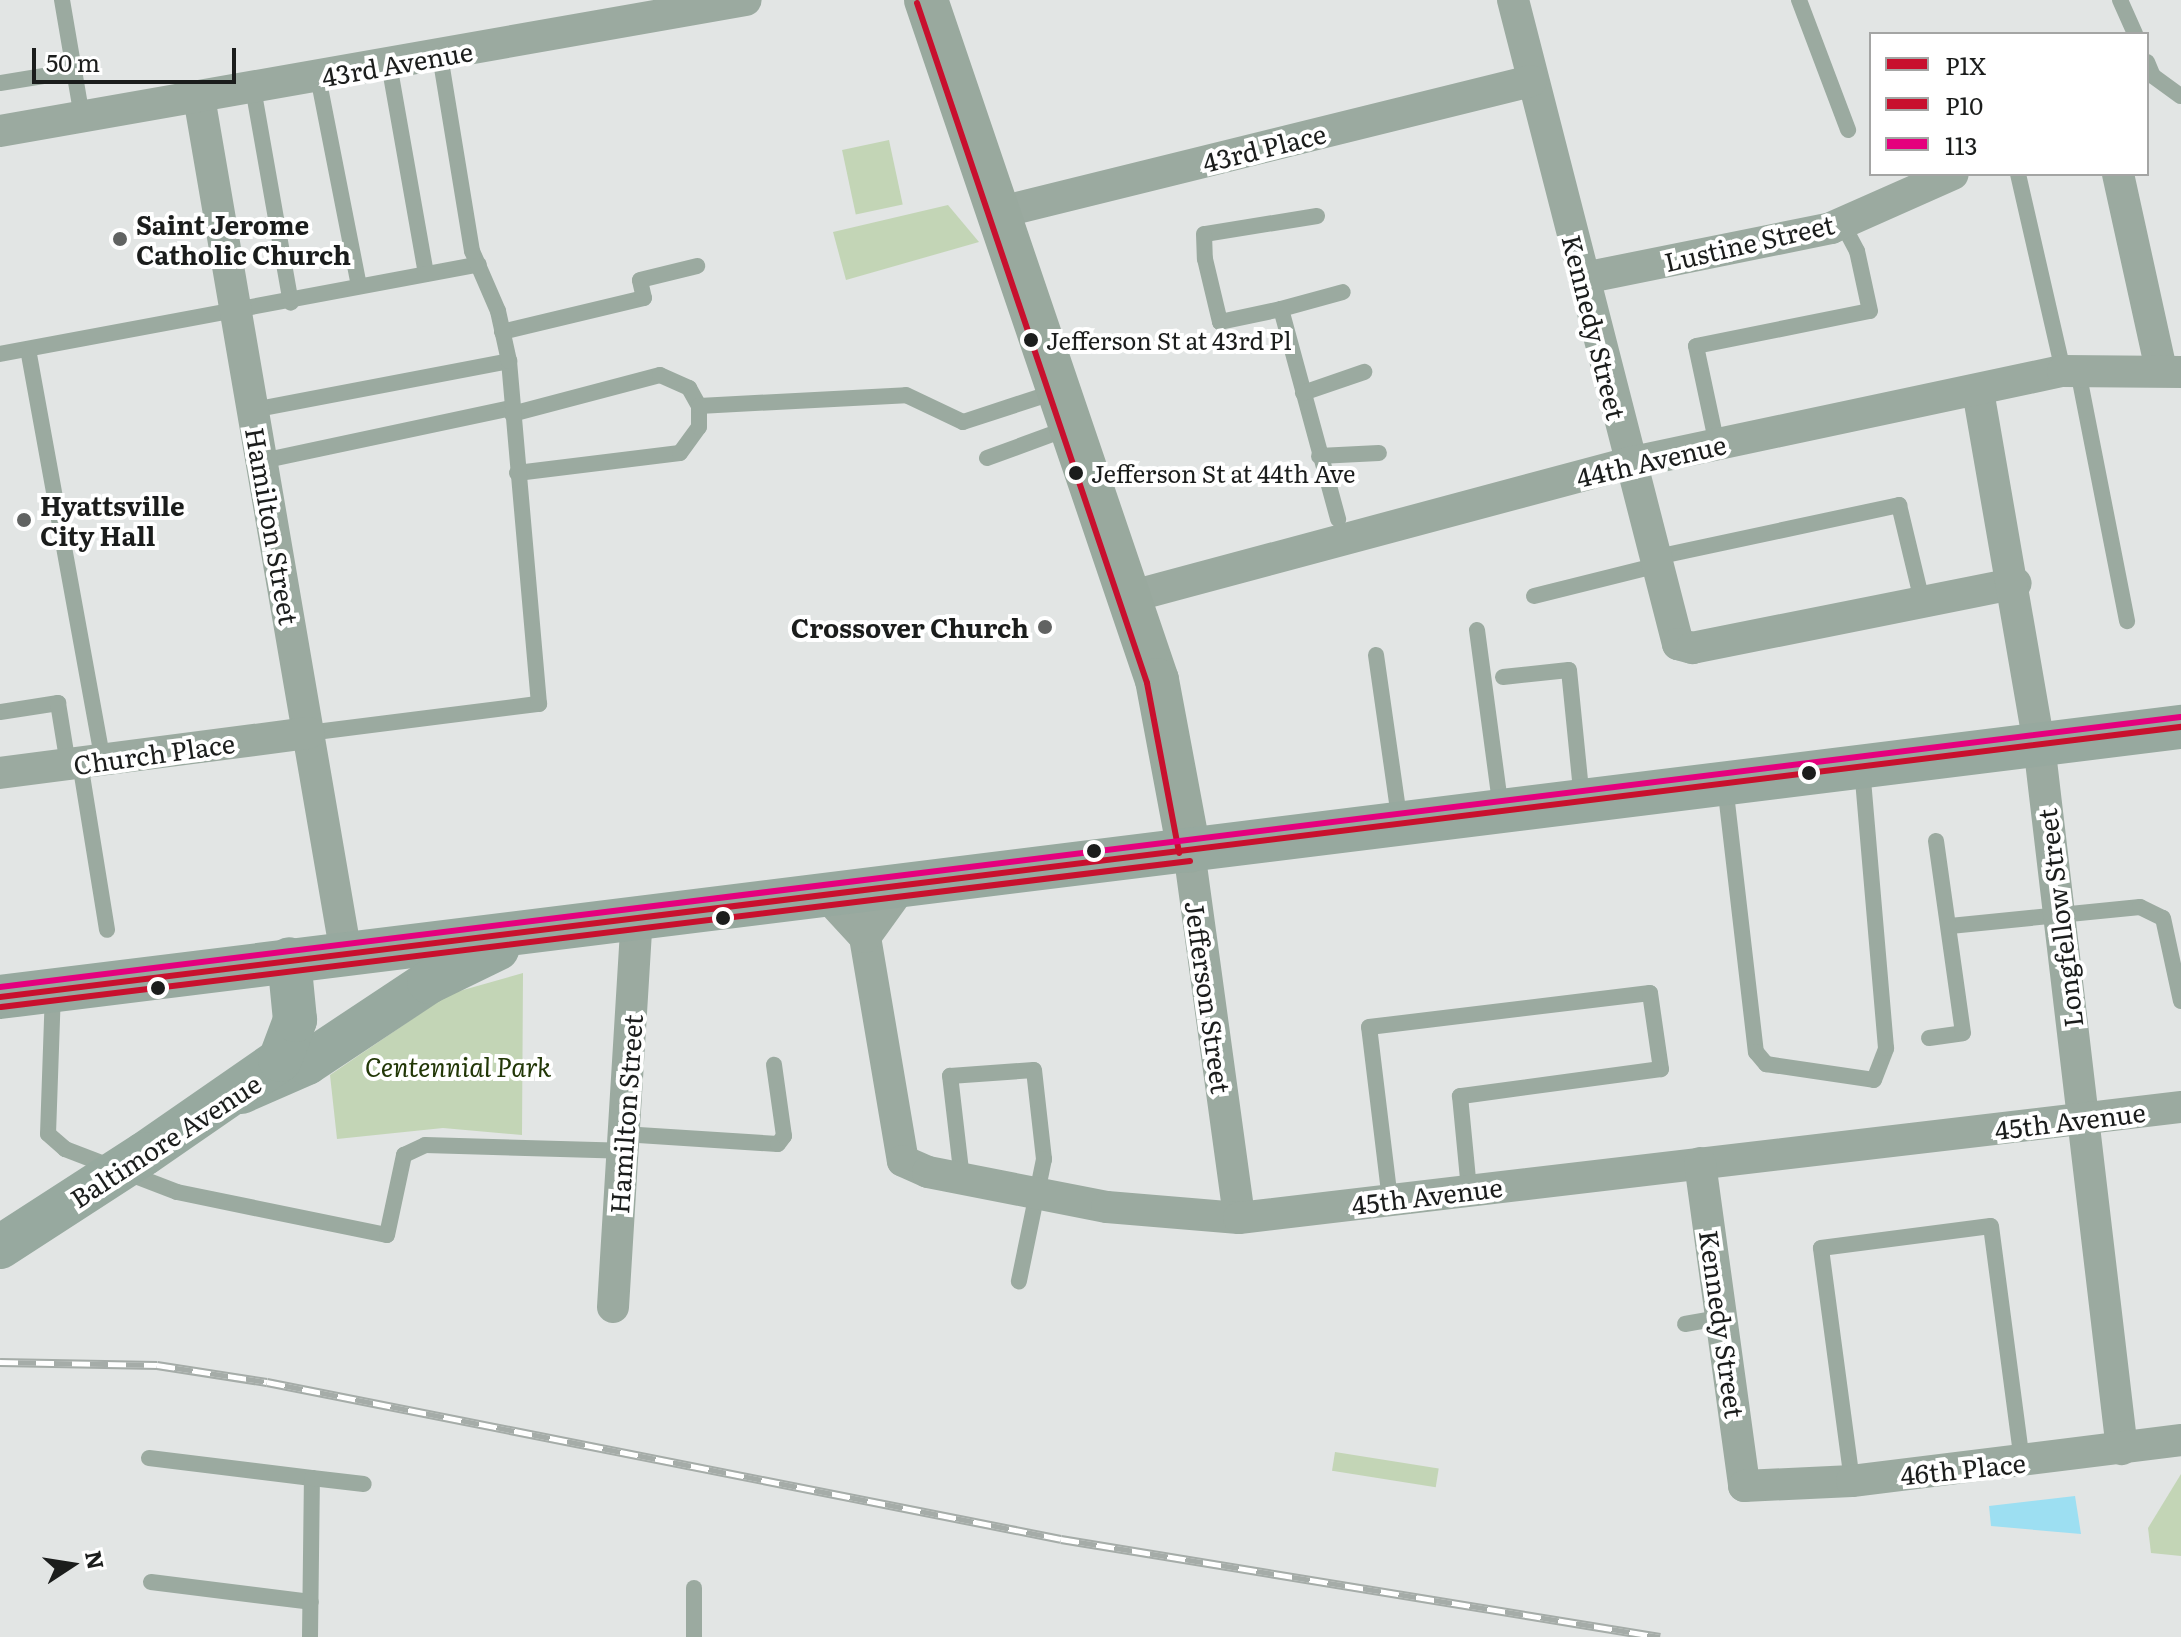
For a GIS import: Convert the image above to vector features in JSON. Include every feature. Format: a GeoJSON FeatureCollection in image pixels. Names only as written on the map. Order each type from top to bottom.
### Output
{"type":"FeatureCollection","features":[{"type":"Feature","properties":{"kind":"main road"},"geometry":{"type":"LineString","coordinates":[[0,997],[2181,727]]}},
{"type":"Feature","properties":{"kind":"main road"},"geometry":{"type":"LineString","coordinates":[[241,1092],[307,1063],[445,973],[534,933]]}},
{"type":"Feature","properties":{"kind":"main road","name":"Baltimore Avenue"},"geometry":{"type":"LineString","coordinates":[[0,1247],[271,1070],[293,1034],[289,959]]}},
{"type":"Feature","properties":{"kind":"street","name":"43rd Avenue"},"geometry":{"type":"LineString","coordinates":[[0,131],[440,55],[659,8],[746,0]]}},
{"type":"Feature","properties":{"kind":"street","name":"Jefferson Street"},"geometry":{"type":"LineString","coordinates":[[926,0],[1157,680],[1189,851],[1239,1218]]}},
{"type":"Feature","properties":{"kind":"street","name":"Kennedy Street"},"geometry":{"type":"LineString","coordinates":[[1513,0],[1667,623],[1678,644],[1692,648],[2016,583]]}},
{"type":"Feature","properties":{"kind":"street","name":"43rd Place"},"geometry":{"type":"LineString","coordinates":[[997,213],[1531,81]]}},
{"type":"Feature","properties":{"kind":"street","name":"Hamilton Street"},"geometry":{"type":"LineString","coordinates":[[199,97],[346,954]]}},
{"type":"Feature","properties":{"kind":"street","name":"Lustine Street"},"geometry":{"type":"LineString","coordinates":[[1584,278],[1842,223],[1948,176]]}},
{"type":"Feature","properties":{"kind":"street"},"geometry":{"type":"LineString","coordinates":[[2119,176],[2171,371]]}},
{"type":"Feature","properties":{"kind":"street","name":"44th Avenue"},"geometry":{"type":"LineString","coordinates":[[1129,597],[1629,463],[2071,371],[2171,371]]}},
{"type":"Feature","properties":{"kind":"street","name":"Longfellow Street"},"geometry":{"type":"LineString","coordinates":[[1978,391],[2016,583],[2039,744],[2122,1449]]}},
{"type":"Feature","properties":{"kind":"street","name":"Church Place"},"geometry":{"type":"LineString","coordinates":[[0,773],[308,733]]}},
{"type":"Feature","properties":{"kind":"street"},"geometry":{"type":"LineString","coordinates":[[827,896],[865,937],[901,887]]}},
{"type":"Feature","properties":{"kind":"street","name":"Hamilton Street"},"geometry":{"type":"LineString","coordinates":[[613,1307],[637,920]]}},
{"type":"Feature","properties":{"kind":"street","name":"45th Avenue"},"geometry":{"type":"LineString","coordinates":[[865,937],[893,1137],[903,1161],[962,1179],[1036,1193],[1239,1218],[2181,1107]]}},
{"type":"Feature","properties":{"kind":"street","name":"Kennedy Street"},"geometry":{"type":"LineString","coordinates":[[1700,1163],[1744,1486]]}},
{"type":"Feature","properties":{"kind":"street","name":"46th Place"},"geometry":{"type":"LineString","coordinates":[[1744,1486],[1852,1481],[2181,1440]]}},
{"type":"Feature","properties":{"kind":"lane"},"geometry":{"type":"LineString","coordinates":[[62,0],[82,117]]}},
{"type":"Feature","properties":{"kind":"lane"},"geometry":{"type":"LineString","coordinates":[[1799,0],[1848,130]]}},
{"type":"Feature","properties":{"kind":"lane"},"geometry":{"type":"LineString","coordinates":[[2120,0],[2134,32]]}},
{"type":"Feature","properties":{"kind":"lane"},"geometry":{"type":"LineString","coordinates":[[308,733],[539,704],[509,361],[479,264],[440,55]]}},
{"type":"Feature","properties":{"kind":"lane"},"geometry":{"type":"LineString","coordinates":[[389,64],[426,274]]}},
{"type":"Feature","properties":{"kind":"lane"},"geometry":{"type":"LineString","coordinates":[[2149,67],[2153,76],[2181,96]]}},
{"type":"Feature","properties":{"kind":"lane"},"geometry":{"type":"LineString","coordinates":[[0,83],[74,71]]}},
{"type":"Feature","properties":{"kind":"lane"},"geometry":{"type":"LineString","coordinates":[[318,77],[359,286]]}},
{"type":"Feature","properties":{"kind":"lane"},"geometry":{"type":"LineString","coordinates":[[253,88],[291,303]]}},
{"type":"Feature","properties":{"kind":"lane"},"geometry":{"type":"LineString","coordinates":[[2019,176],[2071,371],[2127,621]]}},
{"type":"Feature","properties":{"kind":"lane"},"geometry":{"type":"LineString","coordinates":[[1317,216],[1204,234],[1220,322],[1343,292]]}},
{"type":"Feature","properties":{"kind":"lane"},"geometry":{"type":"LineString","coordinates":[[1717,445],[1696,346],[1870,311],[1857,251],[1842,223]]}},
{"type":"Feature","properties":{"kind":"lane"},"geometry":{"type":"LineString","coordinates":[[0,354],[291,303],[359,286],[479,264]]}},
{"type":"Feature","properties":{"kind":"lane"},"geometry":{"type":"LineString","coordinates":[[502,332],[644,298],[640,280],[697,266]]}},
{"type":"Feature","properties":{"kind":"lane"},"geometry":{"type":"LineString","coordinates":[[1281,309],[1338,519]]}},
{"type":"Feature","properties":{"kind":"lane"},"geometry":{"type":"LineString","coordinates":[[28,349],[107,930]]}},
{"type":"Feature","properties":{"kind":"lane"},"geometry":{"type":"LineString","coordinates":[[253,410],[509,361]]}},
{"type":"Feature","properties":{"kind":"lane"},"geometry":{"type":"LineString","coordinates":[[1303,393],[1364,372]]}},
{"type":"Feature","properties":{"kind":"lane"},"geometry":{"type":"LineString","coordinates":[[262,461],[512,411],[660,375],[689,388],[699,406],[699,427],[680,453],[517,473]]}},
{"type":"Feature","properties":{"kind":"lane"},"geometry":{"type":"LineString","coordinates":[[699,406],[906,395],[963,422],[1064,409]]}},
{"type":"Feature","properties":{"kind":"lane"},"geometry":{"type":"LineString","coordinates":[[987,458],[1064,409]]}},
{"type":"Feature","properties":{"kind":"lane"},"geometry":{"type":"LineString","coordinates":[[1319,456],[1379,453]]}},
{"type":"Feature","properties":{"kind":"lane"},"geometry":{"type":"LineString","coordinates":[[1534,596],[1653,562],[1899,505],[1922,601]]}},
{"type":"Feature","properties":{"kind":"lane"},"geometry":{"type":"LineString","coordinates":[[1477,630],[1501,811]]}},
{"type":"Feature","properties":{"kind":"lane"},"geometry":{"type":"LineString","coordinates":[[1376,655],[1400,824]]}},
{"type":"Feature","properties":{"kind":"lane"},"geometry":{"type":"LineString","coordinates":[[1503,677],[1569,670],[1582,801]]}},
{"type":"Feature","properties":{"kind":"lane"},"geometry":{"type":"LineString","coordinates":[[0,712],[58,703],[84,763]]}},
{"type":"Feature","properties":{"kind":"lane"},"geometry":{"type":"LineString","coordinates":[[1725,783],[1756,1052],[1766,1064],[1874,1080],[1886,1048],[1862,766]]}},
{"type":"Feature","properties":{"kind":"lane"},"geometry":{"type":"LineString","coordinates":[[1929,1038],[1963,1033],[1936,841]]}},
{"type":"Feature","properties":{"kind":"lane"},"geometry":{"type":"LineString","coordinates":[[1950,926],[2059,915],[2154,911],[2163,918],[2181,1001]]}},
{"type":"Feature","properties":{"kind":"lane"},"geometry":{"type":"LineString","coordinates":[[53,990],[48,1134],[65,1149],[177,1192],[387,1235],[404,1155],[425,1145],[778,1144],[784,1136],[774,1065]]}},
{"type":"Feature","properties":{"kind":"lane"},"geometry":{"type":"LineString","coordinates":[[1390,1200],[1369,1027],[1650,993],[1661,1069],[1460,1096],[1469,1189]]}},
{"type":"Feature","properties":{"kind":"lane"},"geometry":{"type":"LineString","coordinates":[[962,1179],[950,1076],[1034,1070],[1044,1159],[1019,1281]]}},
{"type":"Feature","properties":{"kind":"lane"},"geometry":{"type":"LineString","coordinates":[[1852,1481],[1821,1248],[1991,1226],[2022,1461]]}},
{"type":"Feature","properties":{"kind":"lane"},"geometry":{"type":"LineString","coordinates":[[1685,1324],[1723,1317]]}},
{"type":"Feature","properties":{"kind":"lane"},"geometry":{"type":"LineString","coordinates":[[149,1458],[364,1484]]}},
{"type":"Feature","properties":{"kind":"lane"},"geometry":{"type":"LineString","coordinates":[[310,1637],[312,1478]]}},
{"type":"Feature","properties":{"kind":"lane"},"geometry":{"type":"LineString","coordinates":[[151,1582],[311,1602]]}},
{"type":"Feature","properties":{"kind":"lane"},"geometry":{"type":"LineString","coordinates":[[694,1588],[694,1637]]}},
{"type":"Feature","properties":{"kind":"green space"},"geometry":{"type":"Polygon","coordinates":[[[889,140],[903,205],[856,215],[842,150],[889,140]]]}},
{"type":"Feature","properties":{"kind":"green space"},"geometry":{"type":"Polygon","coordinates":[[[948,205],[979,242],[846,280],[833,232],[948,205]]]}},
{"type":"Feature","properties":{"kind":"green space","name":"Centennial Park"},"geometry":{"type":"Polygon","coordinates":[[[523,973],[522,1135],[443,1128],[337,1139],[330,1075],[449,994],[523,973]]]}},
{"type":"Feature","properties":{"kind":"green space"},"geometry":{"type":"Polygon","coordinates":[[[1335,1452],[1439,1468],[1436,1487],[1332,1471],[1335,1452]]]}},
{"type":"Feature","properties":{"kind":"green space"},"geometry":{"type":"Polygon","coordinates":[[[2181,1474],[2181,1556],[2151,1553],[2148,1528],[2181,1474]]]}},
{"type":"Feature","properties":{"kind":"water"},"geometry":{"type":"Polygon","coordinates":[[[2075,1496],[2081,1534],[1991,1526],[1989,1506],[2075,1496]]]}},
{"type":"Feature","properties":{"kind":"railway"},"geometry":{"type":"LineString","coordinates":[[0,1362],[157,1365],[267,1382],[1061,1539],[1660,1637]]}},
{"type":"Feature","properties":{"kind":"transit line","name":"P10"},"geometry":{"type":"LineString","coordinates":[[917,3],[1147,683],[1179,853]]}},
{"type":"Feature","properties":{"kind":"transit line","name":"113"},"geometry":{"type":"LineString","coordinates":[[0,987],[2180,717]]}},
{"type":"Feature","properties":{"kind":"transit line","name":"P1X"},"geometry":{"type":"LineString","coordinates":[[0,997],[2181,727]]}},
{"type":"Feature","properties":{"kind":"transit line","name":"P10"},"geometry":{"type":"LineString","coordinates":[[1,1007],[1190,861]]}},
{"type":"Feature","properties":{"kind":"place","name":"Saint Jerome Catholic Church"},"geometry":{"type":"Point","coordinates":[120,239]}},
{"type":"Feature","properties":{"kind":"place","name":"Jefferson St at 43rd Pl"},"geometry":{"type":"Point","coordinates":[1031,340]}},
{"type":"Feature","properties":{"kind":"place","name":"Jefferson St at 44th Ave"},"geometry":{"type":"Point","coordinates":[1076,473]}},
{"type":"Feature","properties":{"kind":"place","name":"Hyattsville City Hall"},"geometry":{"type":"Point","coordinates":[24,520]}},
{"type":"Feature","properties":{"kind":"place","name":"Crossover Church"},"geometry":{"type":"Point","coordinates":[1045,627]}}]}
